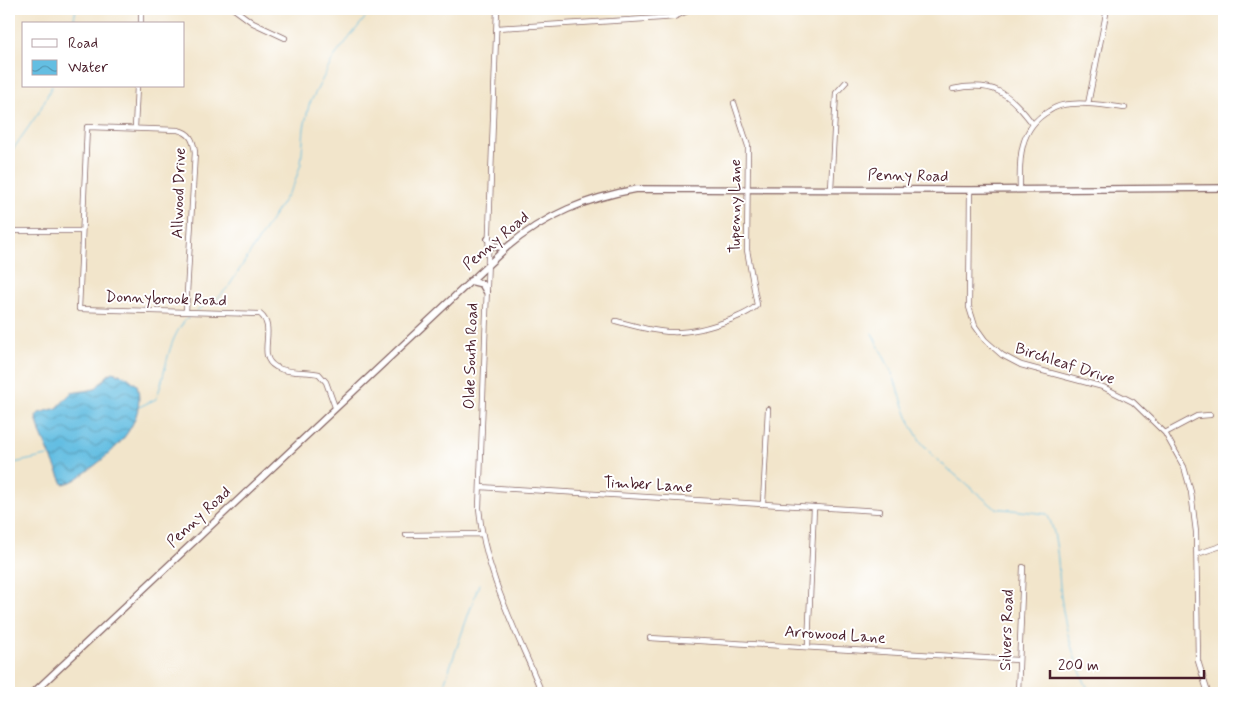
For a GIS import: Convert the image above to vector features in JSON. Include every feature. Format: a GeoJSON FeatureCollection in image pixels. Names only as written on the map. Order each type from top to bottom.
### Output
{"type":"FeatureCollection","features":[{"type":"Feature","properties":{"kind":"street"},"geometry":{"type":"LineString","coordinates":[[141,22],[142,9]]}},
{"type":"Feature","properties":{"kind":"street"},"geometry":{"type":"LineString","coordinates":[[234,9],[253,22],[285,38]]}},
{"type":"Feature","properties":{"kind":"street","name":"Olde South Road"},"geometry":{"type":"LineString","coordinates":[[497,9],[480,487],[481,534],[490,565],[542,693]]}},
{"type":"Feature","properties":{"kind":"street"},"geometry":{"type":"LineString","coordinates":[[497,28],[674,17],[692,9]]}},
{"type":"Feature","properties":{"kind":"street"},"geometry":{"type":"LineString","coordinates":[[1088,104],[1107,9]]}},
{"type":"Feature","properties":{"kind":"street"},"geometry":{"type":"LineString","coordinates":[[830,189],[836,93],[846,82]]}},
{"type":"Feature","properties":{"kind":"street"},"geometry":{"type":"LineString","coordinates":[[953,88],[983,86],[999,90],[1016,102],[1032,123]]}},
{"type":"Feature","properties":{"kind":"street"},"geometry":{"type":"LineString","coordinates":[[135,128],[137,88]]}},
{"type":"Feature","properties":{"kind":"street","name":"Tupenny Lane"},"geometry":{"type":"LineString","coordinates":[[616,321],[660,332],[686,333],[710,328],[753,310],[757,305],[748,264],[746,138],[734,103]]}},
{"type":"Feature","properties":{"kind":"street"},"geometry":{"type":"LineString","coordinates":[[1020,189],[1020,153],[1023,140],[1032,123],[1055,107],[1069,104],[1125,108]]}},
{"type":"Feature","properties":{"kind":"street","name":"Allwood Drive"},"geometry":{"type":"LineString","coordinates":[[81,231],[87,127],[178,130],[186,132],[193,140],[195,152],[186,311]]}},
{"type":"Feature","properties":{"kind":"street","name":"Penny Road"},"geometry":{"type":"LineString","coordinates":[[34,693],[487,265],[543,220],[570,206],[605,195],[637,189],[970,190],[1224,188]]}},
{"type":"Feature","properties":{"kind":"street","name":"Birchleaf Drive"},"geometry":{"type":"LineString","coordinates":[[970,190],[969,307],[975,326],[985,340],[1002,355],[1021,365],[1103,387],[1133,402],[1165,433],[1184,467],[1191,492],[1197,554],[1198,661],[1208,693]]}},
{"type":"Feature","properties":{"kind":"street"},"geometry":{"type":"LineString","coordinates":[[9,231],[81,231]]}},
{"type":"Feature","properties":{"kind":"street","name":"Donnybrook Road"},"geometry":{"type":"LineString","coordinates":[[81,231],[78,309],[260,314],[266,319],[268,326],[266,355],[269,362],[276,368],[319,374],[326,382],[335,407]]}},
{"type":"Feature","properties":{"kind":"street"},"geometry":{"type":"LineString","coordinates":[[488,239],[494,246],[506,248]]}},
{"type":"Feature","properties":{"kind":"street"},"geometry":{"type":"LineString","coordinates":[[470,281],[482,284],[486,291]]}},
{"type":"Feature","properties":{"kind":"street"},"geometry":{"type":"LineString","coordinates":[[763,503],[768,409]]}},
{"type":"Feature","properties":{"kind":"street"},"geometry":{"type":"LineString","coordinates":[[1165,433],[1197,416],[1210,415]]}},
{"type":"Feature","properties":{"kind":"street","name":"Timber Lane"},"geometry":{"type":"LineString","coordinates":[[480,487],[880,511]]}},
{"type":"Feature","properties":{"kind":"street"},"geometry":{"type":"LineString","coordinates":[[808,646],[814,506]]}},
{"type":"Feature","properties":{"kind":"street"},"geometry":{"type":"LineString","coordinates":[[406,535],[481,534]]}},
{"type":"Feature","properties":{"kind":"street"},"geometry":{"type":"LineString","coordinates":[[1197,554],[1224,545]]}},
{"type":"Feature","properties":{"kind":"street","name":"Silvers Road"},"geometry":{"type":"LineString","coordinates":[[1018,693],[1023,567]]}},
{"type":"Feature","properties":{"kind":"street","name":"Arrowood Lane"},"geometry":{"type":"LineString","coordinates":[[650,638],[1018,660]]}},
{"type":"Feature","properties":{"kind":"street"},"geometry":{"type":"LineString","coordinates":[[41,687],[47,693]]}},
{"type":"Feature","properties":{"kind":"water"},"geometry":{"type":"Polygon","coordinates":[[[113,372],[127,377],[137,385],[138,411],[127,433],[110,453],[77,478],[63,484],[40,432],[36,416],[39,413],[57,408],[71,393],[95,389],[113,372]]]}},
{"type":"Feature","properties":{"kind":"waterway"},"geometry":{"type":"LineString","coordinates":[[73,22],[76,9]]}},
{"type":"Feature","properties":{"kind":"waterway"},"geometry":{"type":"LineString","coordinates":[[197,310],[218,298],[229,286],[294,184],[301,164],[304,128],[309,105],[334,57],[365,18]]}},
{"type":"Feature","properties":{"kind":"waterway"},"geometry":{"type":"LineString","coordinates":[[9,155],[39,112],[51,88]]}},
{"type":"Feature","properties":{"kind":"waterway"},"geometry":{"type":"LineString","coordinates":[[139,407],[156,399],[172,342],[183,322],[192,314]]}},
{"type":"Feature","properties":{"kind":"waterway"},"geometry":{"type":"LineString","coordinates":[[872,333],[892,373],[911,425],[921,442],[935,458],[995,508],[1047,514],[1056,543],[1065,622],[1075,659],[1090,693]]}},
{"type":"Feature","properties":{"kind":"waterway"},"geometry":{"type":"LineString","coordinates":[[9,464],[52,455]]}},
{"type":"Feature","properties":{"kind":"waterway"},"geometry":{"type":"LineString","coordinates":[[441,693],[479,584]]}}]}
